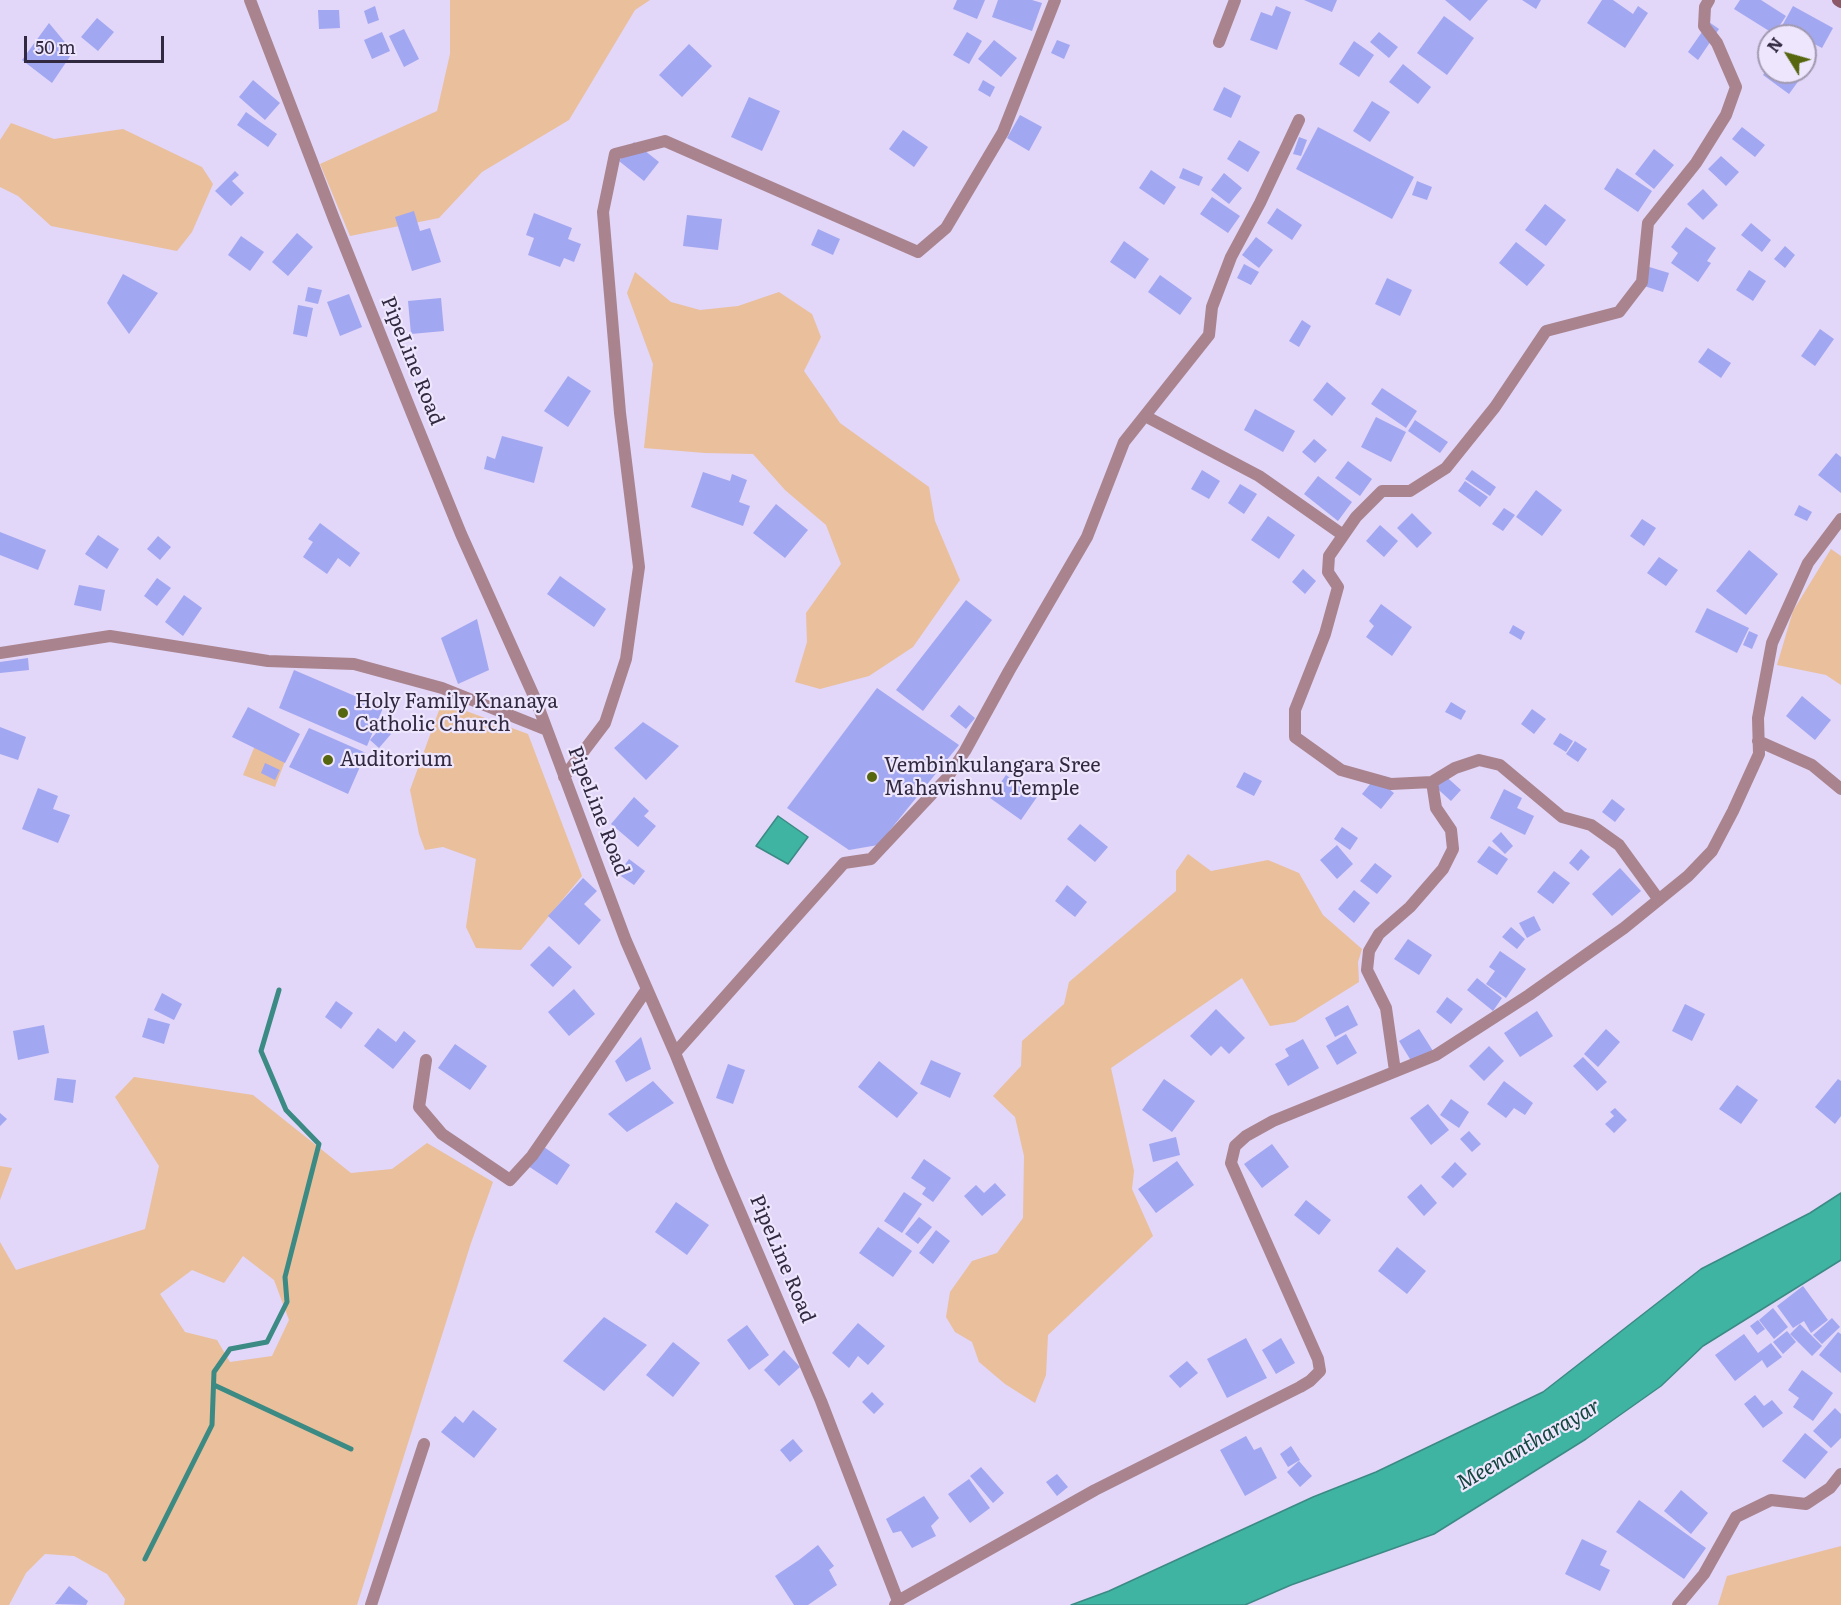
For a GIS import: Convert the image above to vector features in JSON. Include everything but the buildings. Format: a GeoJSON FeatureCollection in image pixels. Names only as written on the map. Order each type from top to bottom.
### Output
{"type":"FeatureCollection","features":[{"type":"Feature","properties":{"kind":"street","name":"PipeLine Road"},"geometry":{"type":"LineString","coordinates":[[250,0],[413,417],[547,730],[626,942],[821,1401],[897,1603]]}},
{"type":"Feature","properties":{"kind":"street"},"geometry":{"type":"LineString","coordinates":[[564,777],[605,723],[626,659],[639,567],[620,413],[603,212],[615,154],[665,141],[918,252],[946,228],[1003,132],[1055,0]]}},
{"type":"Feature","properties":{"kind":"street"},"geometry":{"type":"LineString","coordinates":[[1219,42],[1235,0]]}},
{"type":"Feature","properties":{"kind":"street"},"geometry":{"type":"LineString","coordinates":[[1659,900],[1619,844],[1591,825],[1562,817],[1500,765],[1479,760],[1455,768],[1432,782],[1391,784],[1341,770],[1295,737],[1295,710],[1325,634],[1338,587],[1328,572],[1329,556],[1356,517],[1382,491],[1410,491],[1446,468],[1495,407],[1546,331],[1619,312],[1642,282],[1648,223],[1696,163],[1726,115],[1736,87],[1717,43],[1704,26],[1705,7],[1709,0]]}},
{"type":"Feature","properties":{"kind":"street"},"geometry":{"type":"LineString","coordinates":[[675,1053],[844,863],[872,859],[947,778],[965,751],[1087,537],[1124,442],[1209,335],[1212,307],[1231,257],[1260,203],[1299,120]]}},
{"type":"Feature","properties":{"kind":"street"},"geometry":{"type":"LineString","coordinates":[[1145,416],[1259,476],[1343,535]]}},
{"type":"Feature","properties":{"kind":"street"},"geometry":{"type":"LineString","coordinates":[[897,1603],[1095,1490],[1311,1381],[1320,1371],[1318,1359],[1231,1163],[1235,1146],[1273,1121],[1437,1055],[1624,928],[1688,876],[1712,851],[1759,754],[1758,718],[1772,643],[1808,563],[1841,519]]}},
{"type":"Feature","properties":{"kind":"street"},"geometry":{"type":"LineString","coordinates":[[0,653],[110,636],[268,661],[354,664],[442,688],[547,730]]}},
{"type":"Feature","properties":{"kind":"street"},"geometry":{"type":"LineString","coordinates":[[1758,741],[1812,765],[1841,789]]}},
{"type":"Feature","properties":{"kind":"street"},"geometry":{"type":"LineString","coordinates":[[1395,1071],[1386,1008],[1367,970],[1369,951],[1379,934],[1410,907],[1443,869],[1453,849],[1451,830],[1436,808],[1432,782]]}},
{"type":"Feature","properties":{"kind":"street"},"geometry":{"type":"LineString","coordinates":[[426,1060],[419,1107],[442,1134],[510,1180],[532,1156],[647,989]]}},
{"type":"Feature","properties":{"kind":"street"},"geometry":{"type":"LineString","coordinates":[[371,1605],[424,1444]]}},
{"type":"Feature","properties":{"kind":"street"},"geometry":{"type":"LineString","coordinates":[[1678,1605],[1704,1575],[1736,1517],[1771,1500],[1806,1504],[1830,1488],[1841,1474]]}},
{"type":"Feature","properties":{"kind":"shaded area"},"geometry":{"type":"Polygon","coordinates":[[[450,0],[650,0],[635,10],[569,120],[482,172],[439,218],[350,236],[320,164],[437,111],[450,54],[450,0]]]}},
{"type":"Feature","properties":{"kind":"shaded area"},"geometry":{"type":"Polygon","coordinates":[[[11,123],[54,139],[123,129],[202,167],[213,184],[192,232],[177,251],[51,226],[18,196],[0,187],[0,140],[11,123]]]}},
{"type":"Feature","properties":{"kind":"shaded area"},"geometry":{"type":"Polygon","coordinates":[[[635,272],[671,302],[700,310],[738,306],[779,292],[812,314],[821,337],[804,371],[840,423],[929,487],[935,521],[960,580],[913,647],[869,676],[820,689],[795,682],[807,642],[806,613],[841,564],[826,525],[785,490],[753,454],[644,448],[653,364],[627,293],[635,272]]]}},
{"type":"Feature","properties":{"kind":"shaded area"},"geometry":{"type":"Polygon","coordinates":[[[1831,549],[1841,556],[1841,685],[1826,675],[1777,665],[1793,611],[1831,549]]]}},
{"type":"Feature","properties":{"kind":"shaded area"},"geometry":{"type":"Polygon","coordinates":[[[442,702],[528,734],[582,876],[521,950],[476,948],[466,927],[476,859],[443,847],[425,850],[419,834],[410,790],[442,702]]]}},
{"type":"Feature","properties":{"kind":"shaded area"},"geometry":{"type":"Polygon","coordinates":[[[265,721],[296,733],[275,787],[243,775],[265,721]]]}},
{"type":"Feature","properties":{"kind":"shaded area"},"geometry":{"type":"Polygon","coordinates":[[[1188,854],[1211,871],[1268,860],[1299,873],[1323,915],[1362,949],[1358,962],[1359,982],[1295,1022],[1270,1026],[1242,978],[1111,1068],[1134,1171],[1132,1189],[1153,1236],[1048,1335],[1046,1375],[1035,1403],[1005,1384],[979,1362],[972,1342],[955,1332],[946,1317],[950,1292],[972,1261],[997,1253],[1023,1218],[1024,1156],[1015,1117],[993,1096],[1021,1066],[1022,1041],[1064,1004],[1069,982],[1176,891],[1176,871],[1188,854]]]}},
{"type":"Feature","properties":{"kind":"shaded area"},"geometry":{"type":"Polygon","coordinates":[[[134,1077],[253,1095],[351,1173],[392,1169],[427,1143],[493,1182],[471,1243],[357,1605],[124,1605],[125,1599],[107,1574],[74,1556],[45,1554],[26,1573],[9,1605],[0,1605],[0,1242],[16,1270],[145,1229],[159,1166],[115,1097],[134,1077]],[[243,1256],[224,1283],[192,1270],[160,1294],[185,1332],[217,1340],[230,1362],[272,1356],[289,1320],[274,1280],[243,1256]]]}},
{"type":"Feature","properties":{"kind":"shaded area"},"geometry":{"type":"Polygon","coordinates":[[[0,1166],[12,1168],[0,1200],[0,1166]]]}},
{"type":"Feature","properties":{"kind":"shaded area"},"geometry":{"type":"Polygon","coordinates":[[[1841,1546],[1841,1605],[1718,1605],[1727,1576],[1841,1546]]]}},
{"type":"Feature","properties":{"kind":"water"},"geometry":{"type":"Polygon","coordinates":[[[778,816],[808,837],[788,864],[756,846],[778,816]]]}},
{"type":"Feature","properties":{"kind":"water","name":"Meenantharayar"},"geometry":{"type":"Polygon","coordinates":[[[1841,1193],[1841,1260],[1703,1346],[1661,1386],[1586,1439],[1434,1534],[1291,1585],[1245,1605],[1071,1605],[1109,1591],[1313,1497],[1376,1472],[1543,1392],[1701,1269],[1810,1213],[1841,1193]]]}},
{"type":"Feature","properties":{"kind":"waterway"},"geometry":{"type":"LineString","coordinates":[[145,1559],[212,1425],[214,1372],[230,1349],[267,1342],[287,1302],[285,1277],[319,1144],[286,1110],[261,1051],[279,990]]}},
{"type":"Feature","properties":{"kind":"waterway"},"geometry":{"type":"LineString","coordinates":[[214,1385],[351,1449]]}},
{"type":"Feature","properties":{"kind":"place","name":"Holy Family Knanaya Catholic Church"},"geometry":{"type":"Point","coordinates":[343,713]}},
{"type":"Feature","properties":{"kind":"place","name":"Auditorium"},"geometry":{"type":"Point","coordinates":[328,760]}},
{"type":"Feature","properties":{"kind":"place","name":"Vembinkulangara Sree Mahavishnu Temple"},"geometry":{"type":"Point","coordinates":[872,777]}}]}
